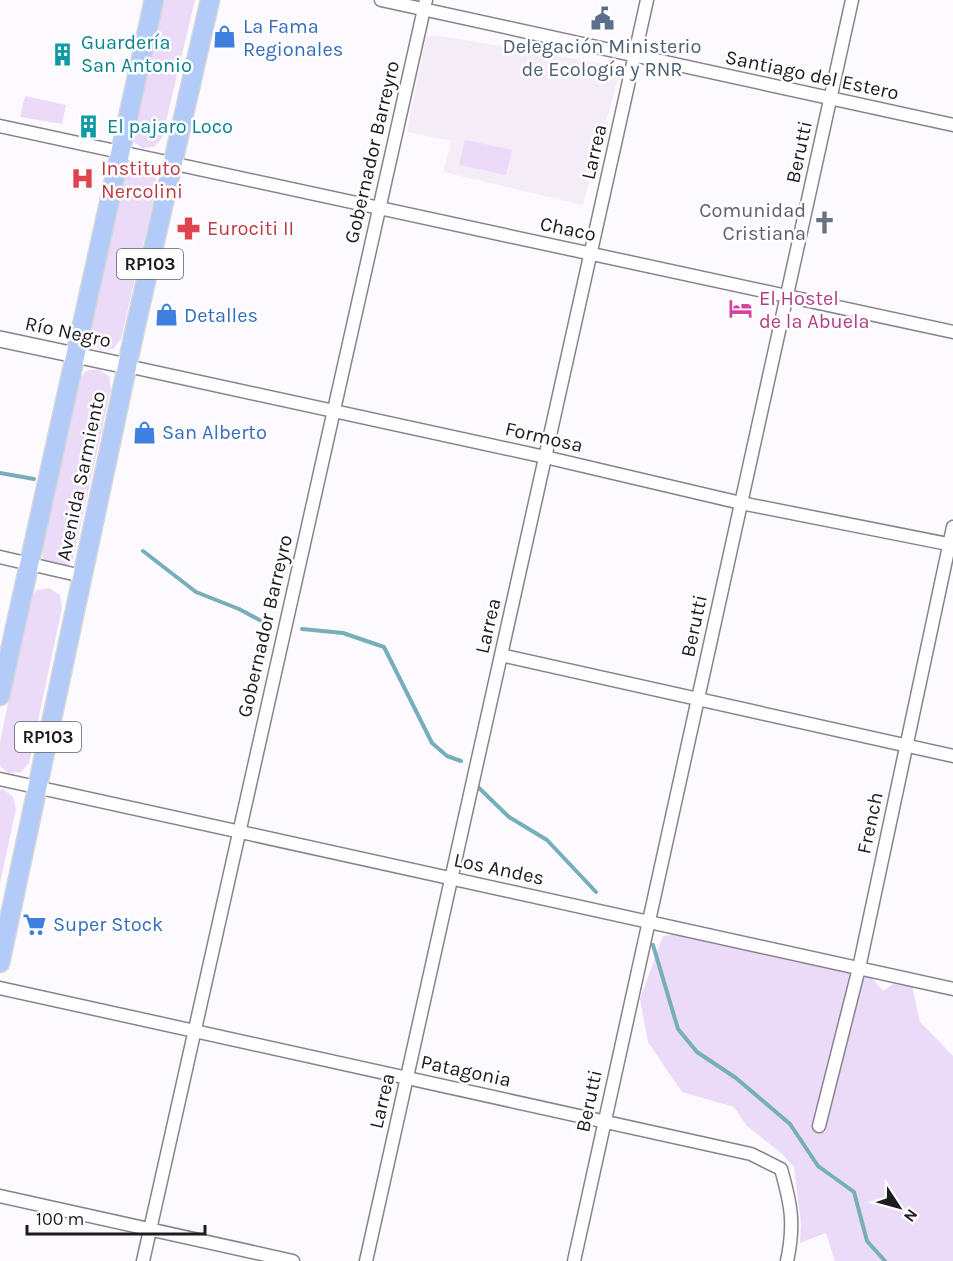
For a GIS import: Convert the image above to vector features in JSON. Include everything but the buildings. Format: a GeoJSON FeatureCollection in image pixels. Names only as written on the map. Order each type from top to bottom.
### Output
{"type":"FeatureCollection","features":[{"type":"Feature","properties":{"kind":"main road","name":"Avenida Sarmiento"},"geometry":{"type":"LineString","coordinates":[[0,696],[154,0]]}},
{"type":"Feature","properties":{"kind":"main road","name":"Avenida Sarmiento"},"geometry":{"type":"LineString","coordinates":[[0,963],[127,366],[210,0]]}},
{"type":"Feature","properties":{"kind":"street","name":"Santiago del Estero"},"geometry":{"type":"LineString","coordinates":[[381,0],[425,5],[635,57],[953,125]]}},
{"type":"Feature","properties":{"kind":"street","name":"Larrea"},"geometry":{"type":"LineString","coordinates":[[366,1261],[647,0]]}},
{"type":"Feature","properties":{"kind":"street","name":"Berutti"},"geometry":{"type":"LineString","coordinates":[[574,1261],[852,0]]}},
{"type":"Feature","properties":{"kind":"street","name":"Gobernador Barreyro"},"geometry":{"type":"LineString","coordinates":[[143,1261],[425,5]]}},
{"type":"Feature","properties":{"kind":"street","name":"Chaco"},"geometry":{"type":"LineString","coordinates":[[0,126],[953,332]]}},
{"type":"Feature","properties":{"kind":"street","name":"Río Negro"},"geometry":{"type":"LineString","coordinates":[[0,339],[127,366]]}},
{"type":"Feature","properties":{"kind":"street","name":"Formosa"},"geometry":{"type":"LineString","coordinates":[[127,366],[545,457],[741,504],[951,545]]}},
{"type":"Feature","properties":{"kind":"street","name":"French"},"geometry":{"type":"LineString","coordinates":[[819,1126],[859,968],[953,527]]}},
{"type":"Feature","properties":{"kind":"street"},"geometry":{"type":"LineString","coordinates":[[0,558],[82,576]]}},
{"type":"Feature","properties":{"kind":"street"},"geometry":{"type":"LineString","coordinates":[[501,655],[953,756]]}},
{"type":"Feature","properties":{"kind":"street","name":"Los Andes"},"geometry":{"type":"LineString","coordinates":[[0,779],[953,989]]}},
{"type":"Feature","properties":{"kind":"street","name":"Patagonia"},"geometry":{"type":"LineString","coordinates":[[0,988],[751,1154],[781,1169],[791,1204],[792,1239],[787,1261]]}},
{"type":"Feature","properties":{"kind":"street"},"geometry":{"type":"LineString","coordinates":[[0,1196],[293,1261]]}},
{"type":"Feature","properties":{"kind":"shaded area"},"geometry":{"type":"Polygon","coordinates":[[[161,0],[195,0],[162,138],[154,147],[142,148],[132,140],[161,0]]]}},
{"type":"Feature","properties":{"kind":"shaded area"},"geometry":{"type":"Polygon","coordinates":[[[436,35],[611,65],[620,72],[583,205],[443,172],[451,141],[407,132],[426,37],[436,35]]]}},
{"type":"Feature","properties":{"kind":"shaded area"},"geometry":{"type":"Polygon","coordinates":[[[25,96],[66,105],[62,124],[20,117],[25,96]]]}},
{"type":"Feature","properties":{"kind":"shaded area"},"geometry":{"type":"Polygon","coordinates":[[[465,140],[512,150],[506,175],[459,165],[465,140]]]}},
{"type":"Feature","properties":{"kind":"shaded area"},"geometry":{"type":"Polygon","coordinates":[[[144,165],[155,172],[157,185],[121,339],[113,349],[101,350],[91,342],[90,329],[124,177],[132,167],[144,165]]]}},
{"type":"Feature","properties":{"kind":"shaded area"},"geometry":{"type":"Polygon","coordinates":[[[98,369],[109,376],[111,389],[73,559],[65,568],[43,561],[42,549],[78,381],[86,371],[98,369]]]}},
{"type":"Feature","properties":{"kind":"shaded area"},"geometry":{"type":"Polygon","coordinates":[[[49,588],[60,595],[62,608],[29,763],[21,772],[8,773],[0,766],[0,742],[29,600],[37,590],[49,588]]]}},
{"type":"Feature","properties":{"kind":"shaded area"},"geometry":{"type":"Polygon","coordinates":[[[3,789],[13,797],[16,809],[0,883],[0,790],[3,789]]]}},
{"type":"Feature","properties":{"kind":"shaded area"},"geometry":{"type":"Polygon","coordinates":[[[685,933],[872,978],[883,991],[893,984],[912,986],[920,1022],[953,1056],[953,1261],[835,1261],[826,1233],[800,1243],[801,1224],[794,1167],[782,1154],[747,1126],[734,1107],[682,1092],[648,1042],[640,999],[663,936],[685,933]]]}},
{"type":"Feature","properties":{"kind":"waterway"},"geometry":{"type":"LineString","coordinates":[[0,473],[34,479]]}},
{"type":"Feature","properties":{"kind":"waterway"},"geometry":{"type":"LineString","coordinates":[[143,551],[196,592],[239,609],[267,624]]}},
{"type":"Feature","properties":{"kind":"waterway"},"geometry":{"type":"LineString","coordinates":[[302,629],[343,633],[384,647],[432,743],[447,756],[461,761]]}},
{"type":"Feature","properties":{"kind":"waterway"},"geometry":{"type":"LineString","coordinates":[[478,787],[509,817],[547,840],[596,892]]}},
{"type":"Feature","properties":{"kind":"waterway"},"geometry":{"type":"LineString","coordinates":[[653,945],[678,1029],[697,1052],[736,1078],[790,1124],[818,1166],[854,1192],[867,1241],[885,1261]]}},
{"type":"Feature","properties":{"kind":"place","name":"Delegación Ministerio de Ecología y RNR"},"geometry":{"type":"Point","coordinates":[602,19]}},
{"type":"Feature","properties":{"kind":"place","name":"La Fama Regionales"},"geometry":{"type":"Point","coordinates":[225,37]}},
{"type":"Feature","properties":{"kind":"place","name":"Guardería San Antonio"},"geometry":{"type":"Point","coordinates":[63,54]}},
{"type":"Feature","properties":{"kind":"place","name":"El pajaro Loco"},"geometry":{"type":"Point","coordinates":[89,126]}},
{"type":"Feature","properties":{"kind":"place","name":"Instituto Nercolini"},"geometry":{"type":"Point","coordinates":[83,179]}},
{"type":"Feature","properties":{"kind":"place","name":"Comunidad Cristiana"},"geometry":{"type":"Point","coordinates":[824,222]}},
{"type":"Feature","properties":{"kind":"place","name":"Eurociti II"},"geometry":{"type":"Point","coordinates":[189,228]}},
{"type":"Feature","properties":{"kind":"place","name":"El Hostel de la Abuela"},"geometry":{"type":"Point","coordinates":[741,309]}},
{"type":"Feature","properties":{"kind":"place","name":"Detalles"},"geometry":{"type":"Point","coordinates":[166,315]}},
{"type":"Feature","properties":{"kind":"place","name":"San Alberto"},"geometry":{"type":"Point","coordinates":[144,432]}},
{"type":"Feature","properties":{"kind":"place","name":"Super Stock"},"geometry":{"type":"Point","coordinates":[35,924]}}]}
